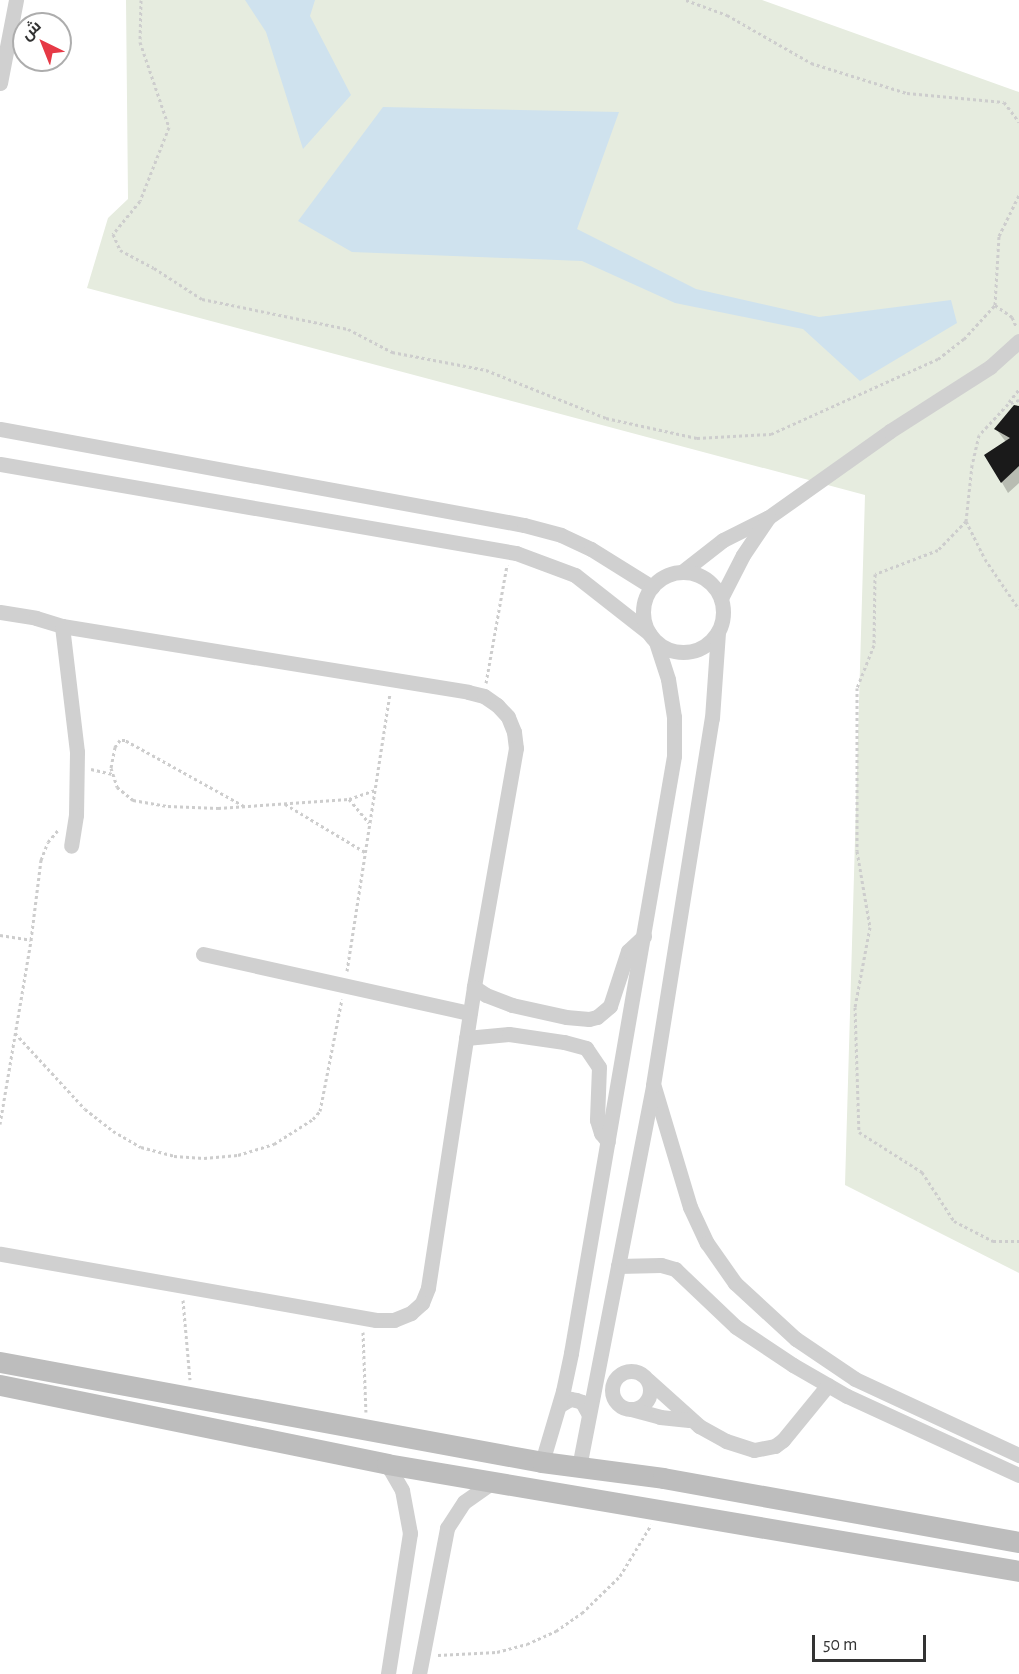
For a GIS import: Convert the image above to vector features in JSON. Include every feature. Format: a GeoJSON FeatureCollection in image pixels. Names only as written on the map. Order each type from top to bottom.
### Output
{"type":"FeatureCollection","features":[{"type":"Feature","properties":{"kind":"street"},"geometry":{"type":"LineString","coordinates":[[0,83],[16,0]]}},
{"type":"Feature","properties":{"kind":"street"},"geometry":{"type":"LineString","coordinates":[[682,572],[723,540],[769,517],[890,431],[990,367],[1019,341]]}},
{"type":"Feature","properties":{"kind":"street"},"geometry":{"type":"LineString","coordinates":[[0,429],[524,525],[561,535],[591,549],[652,587]]}},
{"type":"Feature","properties":{"kind":"street"},"geometry":{"type":"LineString","coordinates":[[0,464],[509,551],[547,562],[575,575],[666,649],[689,652],[711,641],[718,632]]}},
{"type":"Feature","properties":{"kind":"street"},"geometry":{"type":"LineString","coordinates":[[721,598],[743,555],[769,517]]}},
{"type":"Feature","properties":{"kind":"street"},"geometry":{"type":"LineString","coordinates":[[542,1462],[560,1405],[567,1371],[674,756],[674,717],[668,679],[643,610],[652,587],[665,576],[682,572],[698,575],[712,584],[721,598],[723,615],[718,632],[712,718],[653,1084],[579,1467]]}},
{"type":"Feature","properties":{"kind":"street"},"geometry":{"type":"LineString","coordinates":[[0,612],[36,618],[62,626],[484,696],[508,717],[514,732],[516,748],[474,987],[428,1288],[422,1304],[411,1313],[394,1320],[363,1318],[0,1254]]}},
{"type":"Feature","properties":{"kind":"street"},"geometry":{"type":"LineString","coordinates":[[62,626],[77,765],[71,846]]}},
{"type":"Feature","properties":{"kind":"street"},"geometry":{"type":"LineString","coordinates":[[474,987],[486,995],[512,1005],[566,1017],[589,1019],[604,1012],[613,998],[622,961],[628,951],[644,936]]}},
{"type":"Feature","properties":{"kind":"street"},"geometry":{"type":"LineString","coordinates":[[203,954],[470,1013]]}},
{"type":"Feature","properties":{"kind":"street"},"geometry":{"type":"LineString","coordinates":[[509,1034],[518,1020],[512,1005]]}},
{"type":"Feature","properties":{"kind":"street"},"geometry":{"type":"LineString","coordinates":[[564,1041],[558,1029],[566,1017]]}},
{"type":"Feature","properties":{"kind":"street"},"geometry":{"type":"LineString","coordinates":[[466,1038],[509,1034],[564,1041],[586,1048],[598,1066],[597,1120],[601,1133],[608,1142]]}},
{"type":"Feature","properties":{"kind":"street"},"geometry":{"type":"LineString","coordinates":[[653,1084],[690,1207],[707,1243],[735,1283],[815,1354],[855,1378],[1019,1455]]}},
{"type":"Feature","properties":{"kind":"street"},"geometry":{"type":"LineString","coordinates":[[618,1266],[660,1265],[675,1269],[736,1327],[804,1372],[1019,1474]]}},
{"type":"Feature","properties":{"kind":"street"},"geometry":{"type":"LineString","coordinates":[[804,1372],[815,1354]]}},
{"type":"Feature","properties":{"kind":"street"},"geometry":{"type":"LineString","coordinates":[[0,1362],[542,1462],[663,1478],[1019,1542]]}},
{"type":"Feature","properties":{"kind":"street"},"geometry":{"type":"LineString","coordinates":[[22,1365],[9,1387],[387,1464],[1019,1571]]}},
{"type":"Feature","properties":{"kind":"street"},"geometry":{"type":"LineString","coordinates":[[689,1420],[660,1417],[616,1403],[612,1396],[614,1380],[619,1374],[634,1370],[648,1380],[689,1420],[735,1444],[754,1450],[765,1449],[783,1440],[828,1385]]}},
{"type":"Feature","properties":{"kind":"street"},"geometry":{"type":"LineString","coordinates":[[567,1371],[583,1374],[596,1372]]}},
{"type":"Feature","properties":{"kind":"street"},"geometry":{"type":"LineString","coordinates":[[631,1409],[641,1406],[648,1399],[650,1389],[648,1380]]}},
{"type":"Feature","properties":{"kind":"street"},"geometry":{"type":"LineString","coordinates":[[560,1405],[570,1399],[576,1400],[582,1402],[588,1413]]}},
{"type":"Feature","properties":{"kind":"street"},"geometry":{"type":"LineString","coordinates":[[387,1464],[402,1490],[410,1533],[388,1674]]}},
{"type":"Feature","properties":{"kind":"street"},"geometry":{"type":"LineString","coordinates":[[657,1510],[663,1478]]}},
{"type":"Feature","properties":{"kind":"street"},"geometry":{"type":"LineString","coordinates":[[419,1674],[447,1528],[464,1502],[492,1482]]}},
{"type":"Feature","properties":{"kind":"path"},"geometry":{"type":"LineString","coordinates":[[141,0],[140,42],[169,127],[140,201],[113,234],[120,250],[154,268],[202,299],[348,329],[392,352],[486,370],[606,418],[697,438],[771,434],[938,358],[964,339],[995,305],[999,236],[1019,195]]}},
{"type":"Feature","properties":{"kind":"path"},"geometry":{"type":"LineString","coordinates":[[686,0],[726,15],[810,63],[907,93],[1004,102],[1019,122]]}},
{"type":"Feature","properties":{"kind":"path"},"geometry":{"type":"LineString","coordinates":[[995,305],[1012,317],[1019,333]]}},
{"type":"Feature","properties":{"kind":"path"},"geometry":{"type":"LineString","coordinates":[[1019,389],[979,435],[972,465],[966,521],[985,559],[1019,609]]}},
{"type":"Feature","properties":{"kind":"path"},"geometry":{"type":"LineString","coordinates":[[1008,404],[1019,400]]}},
{"type":"Feature","properties":{"kind":"path"},"geometry":{"type":"LineString","coordinates":[[966,521],[938,550],[875,574],[874,645],[857,688],[857,850],[870,927],[855,1007],[859,1132],[922,1172],[954,1221],[993,1241],[1019,1241]]}},
{"type":"Feature","properties":{"kind":"path"},"geometry":{"type":"LineString","coordinates":[[484,696],[509,551]]}},
{"type":"Feature","properties":{"kind":"path"},"geometry":{"type":"LineString","coordinates":[[15,1033],[85,1109],[113,1131],[141,1147],[174,1156],[204,1158],[238,1155],[274,1144],[313,1119],[320,1111],[345,985],[392,680]]}},
{"type":"Feature","properties":{"kind":"path"},"geometry":{"type":"LineString","coordinates":[[244,806],[124,740],[115,747],[112,757],[112,774],[117,787],[133,800],[193,808],[244,806],[349,799],[375,790]]}},
{"type":"Feature","properties":{"kind":"path"},"geometry":{"type":"LineString","coordinates":[[77,765],[112,774]]}},
{"type":"Feature","properties":{"kind":"path"},"geometry":{"type":"LineString","coordinates":[[349,799],[369,824]]}},
{"type":"Feature","properties":{"kind":"path"},"geometry":{"type":"LineString","coordinates":[[283,804],[365,852]]}},
{"type":"Feature","properties":{"kind":"path"},"geometry":{"type":"LineString","coordinates":[[0,1124],[31,940],[41,860],[48,842],[60,827],[75,815]]}},
{"type":"Feature","properties":{"kind":"path"},"geometry":{"type":"LineString","coordinates":[[0,935],[31,940]]}},
{"type":"Feature","properties":{"kind":"path"},"geometry":{"type":"LineString","coordinates":[[182,1286],[190,1381]]}},
{"type":"Feature","properties":{"kind":"path"},"geometry":{"type":"LineString","coordinates":[[363,1318],[366,1412]]}},
{"type":"Feature","properties":{"kind":"path"},"geometry":{"type":"LineString","coordinates":[[422,1655],[497,1652],[527,1644],[556,1631],[582,1613],[621,1576],[642,1545],[657,1510]]}},
{"type":"Feature","properties":{"kind":"shaded area"},"geometry":{"type":"Polygon","coordinates":[[[126,0],[762,0],[1019,92],[1019,1273],[845,1185],[865,495],[87,288],[108,218],[128,199],[126,0]]]}},
{"type":"Feature","properties":{"kind":"water"},"geometry":{"type":"Polygon","coordinates":[[[245,0],[315,0],[310,16],[351,95],[303,149],[266,32],[245,0]]]}},
{"type":"Feature","properties":{"kind":"water"},"geometry":{"type":"Polygon","coordinates":[[[383,107],[619,112],[577,229],[696,289],[819,317],[951,300],[957,323],[860,381],[803,329],[675,303],[582,261],[352,252],[298,221],[383,107]]]}},
{"type":"Feature","properties":{"kind":"building"},"geometry":{"type":"Polygon","coordinates":[[[1014,405],[1019,406],[1019,466],[1001,483],[984,455],[1010,438],[994,429],[1014,405]]]}}]}
